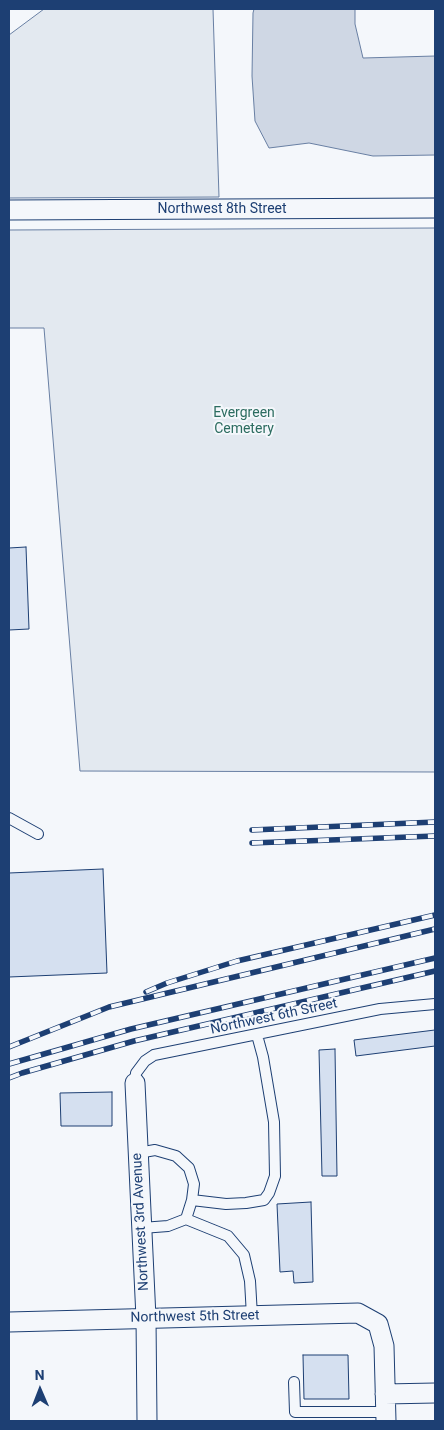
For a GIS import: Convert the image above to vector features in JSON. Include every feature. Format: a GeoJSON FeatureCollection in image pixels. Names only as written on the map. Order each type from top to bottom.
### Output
{"type":"FeatureCollection","features":[{"type":"Feature","properties":{"kind":"street","name":"Northwest 8th Street"},"geometry":{"type":"LineString","coordinates":[[9,210],[435,208]]}},
{"type":"Feature","properties":{"kind":"street","name":"Northwest 3rd Avenue"},"geometry":{"type":"LineString","coordinates":[[134,1083],[146,1318],[147,1421]]}},
{"type":"Feature","properties":{"kind":"street","name":"Northwest 5th Street"},"geometry":{"type":"LineString","coordinates":[[9,1322],[358,1314],[378,1324],[384,1346],[386,1409]]}},
{"type":"Feature","properties":{"kind":"street"},"geometry":{"type":"LineString","coordinates":[[386,1409],[435,1394]]}},
{"type":"Feature","properties":{"kind":"lane"},"geometry":{"type":"LineString","coordinates":[[9,818],[38,834]]}},
{"type":"Feature","properties":{"kind":"lane","name":"Northwest 6th Street"},"geometry":{"type":"LineString","coordinates":[[134,1083],[136,1073],[154,1055],[380,1009],[435,1004]]}},
{"type":"Feature","properties":{"kind":"lane"},"geometry":{"type":"LineString","coordinates":[[192,1200],[226,1204],[246,1203],[264,1200],[269,1192],[275,1176],[274,1122],[263,1057],[257,1034]]}},
{"type":"Feature","properties":{"kind":"lane"},"geometry":{"type":"LineString","coordinates":[[138,1152],[155,1150],[176,1156],[189,1168],[194,1184],[192,1200],[186,1219]]}},
{"type":"Feature","properties":{"kind":"lane"},"geometry":{"type":"LineString","coordinates":[[142,1228],[168,1226],[186,1219],[228,1236],[244,1255],[250,1281],[252,1316]]}},
{"type":"Feature","properties":{"kind":"lane"},"geometry":{"type":"LineString","coordinates":[[294,1382],[295,1412],[386,1409]]}},
{"type":"Feature","properties":{"kind":"green space"},"geometry":{"type":"Polygon","coordinates":[[[44,9],[213,9],[219,197],[9,198],[9,35],[44,9]]]}},
{"type":"Feature","properties":{"kind":"green space","name":"Evergreen Cemetery"},"geometry":{"type":"Polygon","coordinates":[[[435,228],[435,772],[80,771],[44,328],[9,328],[9,230],[435,228]]]}},
{"type":"Feature","properties":{"kind":"shaded area"},"geometry":{"type":"Polygon","coordinates":[[[254,9],[355,9],[355,24],[363,58],[435,56],[435,155],[373,156],[309,143],[269,148],[255,121],[252,76],[254,9]]]}},
{"type":"Feature","properties":{"kind":"building"},"geometry":{"type":"Polygon","coordinates":[[[26,547],[29,629],[9,630],[9,548],[26,547]]]}},
{"type":"Feature","properties":{"kind":"building"},"geometry":{"type":"Polygon","coordinates":[[[103,869],[107,973],[9,977],[9,873],[103,869]]]}},
{"type":"Feature","properties":{"kind":"building"},"geometry":{"type":"Polygon","coordinates":[[[435,1030],[435,1046],[356,1056],[354,1040],[435,1030]]]}},
{"type":"Feature","properties":{"kind":"building"},"geometry":{"type":"Polygon","coordinates":[[[335,1049],[337,1176],[322,1176],[319,1050],[335,1049]]]}},
{"type":"Feature","properties":{"kind":"building"},"geometry":{"type":"Polygon","coordinates":[[[112,1092],[112,1126],[61,1126],[60,1093],[112,1092]]]}},
{"type":"Feature","properties":{"kind":"building"},"geometry":{"type":"Polygon","coordinates":[[[311,1202],[313,1282],[294,1283],[293,1271],[280,1272],[277,1204],[311,1202]]]}},
{"type":"Feature","properties":{"kind":"building"},"geometry":{"type":"Polygon","coordinates":[[[303,1355],[348,1355],[349,1399],[304,1399],[303,1355]]]}},
{"type":"Feature","properties":{"kind":"railway"},"geometry":{"type":"LineString","coordinates":[[252,830],[435,822]]}},
{"type":"Feature","properties":{"kind":"railway"},"geometry":{"type":"LineString","coordinates":[[252,843],[435,836]]}},
{"type":"Feature","properties":{"kind":"railway"},"geometry":{"type":"LineString","coordinates":[[146,992],[167,983],[237,961],[435,915]]}},
{"type":"Feature","properties":{"kind":"railway"},"geometry":{"type":"LineString","coordinates":[[9,1047],[109,1007],[435,929]]}},
{"type":"Feature","properties":{"kind":"railway"},"geometry":{"type":"LineString","coordinates":[[9,1064],[131,1029],[435,958]]}},
{"type":"Feature","properties":{"kind":"railway"},"geometry":{"type":"LineString","coordinates":[[9,1078],[134,1041],[435,971]]}}]}
